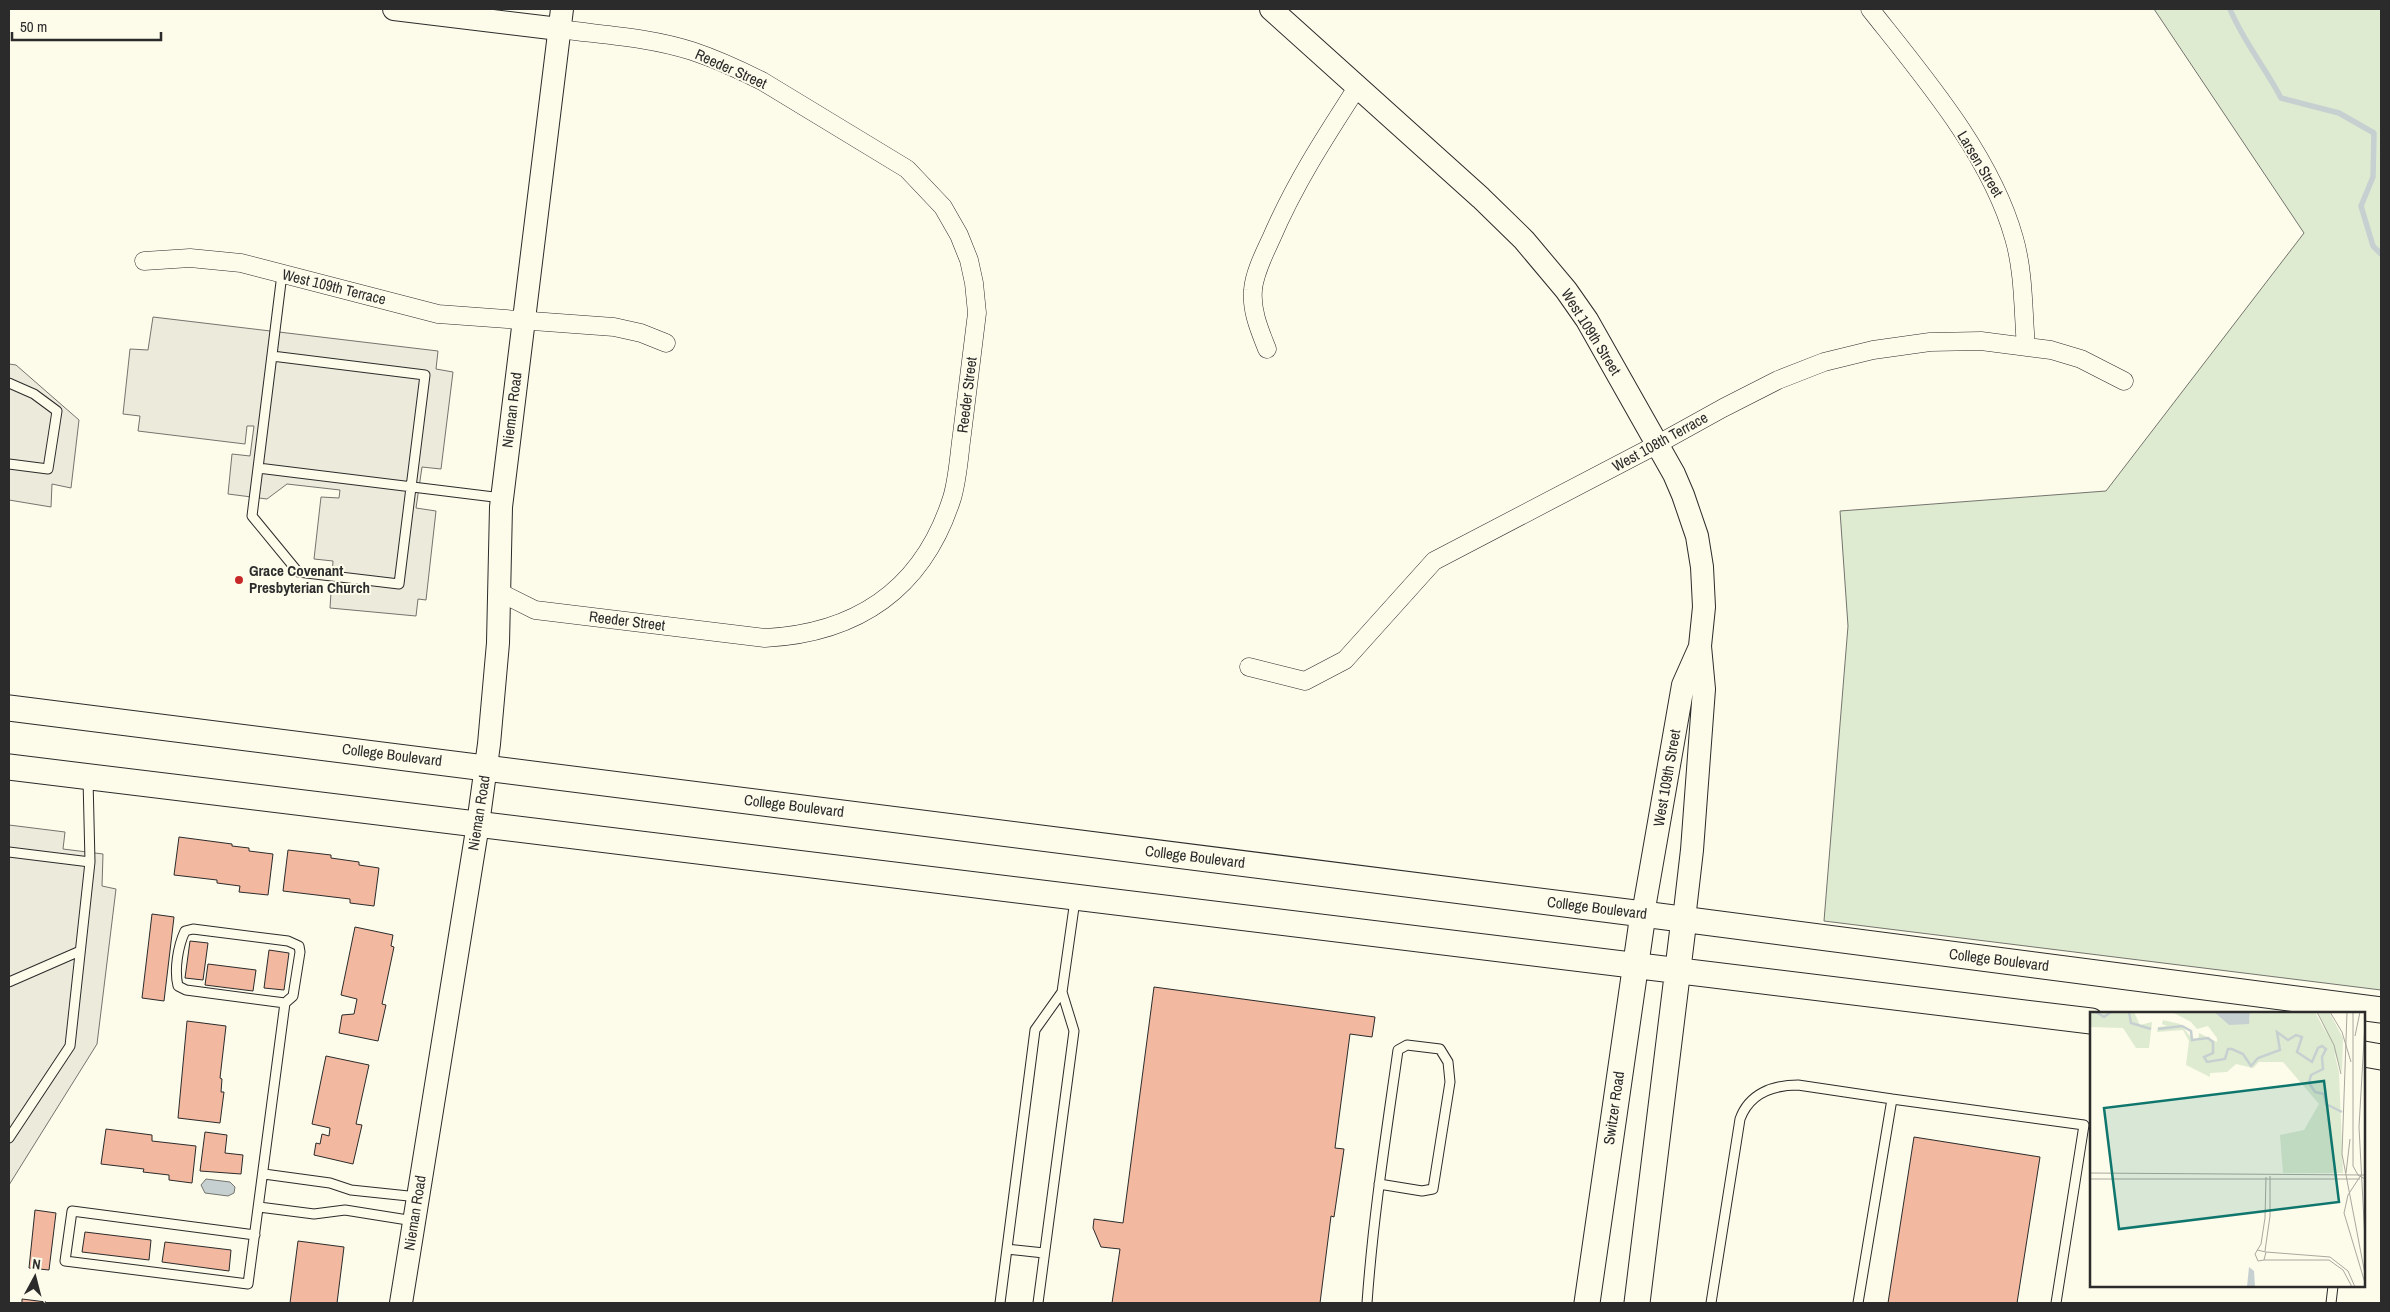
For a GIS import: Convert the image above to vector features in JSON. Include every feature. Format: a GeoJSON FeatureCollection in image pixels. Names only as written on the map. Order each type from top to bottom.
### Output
{"type":"FeatureCollection","features":[{"type":"Feature","properties":{"kind":"main road","name":"College Boulevard"},"geometry":{"type":"LineString","coordinates":[[9,708],[486,766],[2381,1010]]}},
{"type":"Feature","properties":{"kind":"main road"},"geometry":{"type":"LineString","coordinates":[[9,767],[2090,1021]]}},
{"type":"Feature","properties":{"kind":"main road","name":"Switzer Road"},"geometry":{"type":"LineString","coordinates":[[1587,1303],[1643,914]]}},
{"type":"Feature","properties":{"kind":"main road"},"geometry":{"type":"LineString","coordinates":[[1636,1303],[1684,919]]}},
{"type":"Feature","properties":{"kind":"main road"},"geometry":{"type":"LineString","coordinates":[[2365,1054],[2381,1056]]}},
{"type":"Feature","properties":{"kind":"street"},"geometry":{"type":"LineString","coordinates":[[394,9],[560,19]]}},
{"type":"Feature","properties":{"kind":"street","name":"West 109th Street"},"geometry":{"type":"LineString","coordinates":[[1272,9],[1524,240],[1566,290],[1587,320],[1658,444],[1684,495],[1696,536],[1702,567],[1703,599],[1700,646],[1704,689],[1684,919]]}},
{"type":"Feature","properties":{"kind":"street","name":"Larsen Street"},"geometry":{"type":"LineString","coordinates":[[1870,9],[1945,108],[1977,155],[2003,203],[2015,240],[2019,261],[2026,347]]}},
{"type":"Feature","properties":{"kind":"street","name":"Nieman Road"},"geometry":{"type":"LineString","coordinates":[[401,1303],[486,766],[498,643],[502,498],[560,19]]}},
{"type":"Feature","properties":{"kind":"street","name":"Reeder Street"},"geometry":{"type":"LineString","coordinates":[[499,592],[535,610],[765,638],[797,636],[831,627],[878,604],[919,565],[939,533],[952,497],[977,313],[974,283],[959,235],[942,207],[907,169],[770,86],[739,70],[691,51],[560,19]]}},
{"type":"Feature","properties":{"kind":"street"},"geometry":{"type":"LineString","coordinates":[[1267,349],[1256,319],[1253,290],[1264,255],[1303,170],[1358,86]]}},
{"type":"Feature","properties":{"kind":"street","name":"West 109th Terrace"},"geometry":{"type":"LineString","coordinates":[[144,260],[198,259],[241,263],[438,314],[523,320]]}},
{"type":"Feature","properties":{"kind":"street"},"geometry":{"type":"LineString","coordinates":[[523,320],[614,327],[641,333],[666,343]]}},
{"type":"Feature","properties":{"kind":"street","name":"West 108th Terrace"},"geometry":{"type":"LineString","coordinates":[[1249,666],[1305,681],[1345,660],[1434,561],[1778,380],[1824,362],[1873,350],[1930,342],[1981,341],[2051,350],[2081,359],[2124,381]]}},
{"type":"Feature","properties":{"kind":"street","name":"West 109th Street"},"geometry":{"type":"LineString","coordinates":[[1643,914],[1683,685],[1700,646]]}},
{"type":"Feature","properties":{"kind":"street"},"geometry":{"type":"LineString","coordinates":[[1665,788],[1696,792]]}},
{"type":"Feature","properties":{"kind":"lane"},"geometry":{"type":"LineString","coordinates":[[272,356],[425,375],[400,584],[298,572],[252,516],[282,274]]}},
{"type":"Feature","properties":{"kind":"lane"},"geometry":{"type":"LineString","coordinates":[[9,383],[34,394],[57,411],[48,469],[9,464]]}},
{"type":"Feature","properties":{"kind":"lane"},"geometry":{"type":"LineString","coordinates":[[258,468],[502,498]]}},
{"type":"Feature","properties":{"kind":"lane"},"geometry":{"type":"LineString","coordinates":[[9,1138],[70,1046],[90,862],[88,776]]}},
{"type":"Feature","properties":{"kind":"lane"},"geometry":{"type":"LineString","coordinates":[[9,852],[90,862]]}},
{"type":"Feature","properties":{"kind":"lane"},"geometry":{"type":"LineString","coordinates":[[1038,1303],[1074,1031],[1062,992],[1076,897]]}},
{"type":"Feature","properties":{"kind":"lane"},"geometry":{"type":"LineString","coordinates":[[255,1235],[72,1211],[65,1261],[248,1284],[264,1174],[286,1003],[293,996],[300,952],[299,946],[288,941],[193,929],[185,931],[176,978],[178,986],[186,990],[286,1003]]}},
{"type":"Feature","properties":{"kind":"lane"},"geometry":{"type":"LineString","coordinates":[[9,982],[80,951]]}},
{"type":"Feature","properties":{"kind":"lane"},"geometry":{"type":"LineString","coordinates":[[1000,1303],[1035,1030],[1062,992]]}},
{"type":"Feature","properties":{"kind":"lane"},"geometry":{"type":"LineString","coordinates":[[1367,1303],[1371,1239],[1398,1050],[1407,1045],[1440,1049],[1448,1062],[1450,1082],[1433,1190],[1422,1191],[1379,1184]]}},
{"type":"Feature","properties":{"kind":"lane"},"geometry":{"type":"LineString","coordinates":[[1710,1303],[1740,1120],[1749,1102],[1759,1094],[1782,1085],[2088,1126],[2056,1303]]}},
{"type":"Feature","properties":{"kind":"lane"},"geometry":{"type":"LineString","coordinates":[[1858,1303],[1892,1099]]}},
{"type":"Feature","properties":{"kind":"lane"},"geometry":{"type":"LineString","coordinates":[[264,1174],[330,1183],[351,1190],[418,1197]]}},
{"type":"Feature","properties":{"kind":"lane"},"geometry":{"type":"LineString","coordinates":[[259,1207],[314,1214],[345,1210],[414,1221]]}},
{"type":"Feature","properties":{"kind":"lane"},"geometry":{"type":"LineString","coordinates":[[1007,1249],[1044,1254]]}},
{"type":"Feature","properties":{"kind":"lane"},"geometry":{"type":"LineString","coordinates":[[2331,1303],[2333,1287]]}},
{"type":"Feature","properties":{"kind":"green space"},"geometry":{"type":"Polygon","coordinates":[[[2154,9],[2381,9],[2381,990],[1824,921],[1848,626],[1840,511],[2106,491],[2304,233],[2154,9]]]}},
{"type":"Feature","properties":{"kind":"shaded area"},"geometry":{"type":"Polygon","coordinates":[[[153,317],[438,351],[436,369],[453,372],[441,469],[422,467],[416,508],[436,511],[426,600],[418,599],[416,616],[330,608],[333,561],[314,559],[321,497],[339,498],[340,490],[287,484],[267,499],[228,494],[232,454],[250,456],[254,426],[247,426],[245,444],[138,431],[140,416],[123,414],[130,349],[148,350],[153,317]]]}},
{"type":"Feature","properties":{"kind":"shaded area"},"geometry":{"type":"Polygon","coordinates":[[[9,364],[16,365],[79,420],[71,488],[52,484],[51,507],[9,500],[9,364]]]}},
{"type":"Feature","properties":{"kind":"shaded area"},"geometry":{"type":"Polygon","coordinates":[[[9,825],[65,832],[63,849],[103,854],[102,886],[116,889],[97,1044],[9,1185],[9,825]]]}},
{"type":"Feature","properties":{"kind":"shaded area"},"geometry":{"type":"Polygon","coordinates":[[[206,1179],[230,1182],[235,1187],[234,1193],[228,1196],[205,1193],[201,1185],[206,1179]]]}},
{"type":"Feature","properties":{"kind":"building"},"geometry":{"type":"Polygon","coordinates":[[[179,837],[232,844],[232,846],[249,848],[249,851],[273,854],[268,895],[239,892],[240,886],[217,883],[217,880],[174,875],[179,837]]]}},
{"type":"Feature","properties":{"kind":"building"},"geometry":{"type":"Polygon","coordinates":[[[288,850],[331,855],[331,858],[359,862],[359,865],[379,868],[374,906],[350,903],[350,899],[283,891],[288,850]]]}},
{"type":"Feature","properties":{"kind":"building"},"geometry":{"type":"Polygon","coordinates":[[[152,914],[174,917],[164,1001],[142,998],[152,914]]]}},
{"type":"Feature","properties":{"kind":"building"},"geometry":{"type":"Polygon","coordinates":[[[355,927],[393,935],[391,946],[394,947],[382,1004],[386,1005],[378,1041],[339,1033],[342,1015],[354,1014],[357,999],[341,995],[355,927]]]}},
{"type":"Feature","properties":{"kind":"building"},"geometry":{"type":"Polygon","coordinates":[[[190,941],[208,943],[203,980],[185,978],[190,941]]]}},
{"type":"Feature","properties":{"kind":"building"},"geometry":{"type":"Polygon","coordinates":[[[269,950],[289,953],[284,990],[264,988],[269,950]]]}},
{"type":"Feature","properties":{"kind":"building"},"geometry":{"type":"Polygon","coordinates":[[[208,964],[256,970],[253,991],[205,985],[208,964]]]}},
{"type":"Feature","properties":{"kind":"building"},"geometry":{"type":"Polygon","coordinates":[[[1154,987],[1375,1017],[1372,1037],[1350,1034],[1335,1148],[1344,1149],[1334,1217],[1331,1216],[1320,1303],[1112,1303],[1120,1249],[1101,1247],[1093,1228],[1094,1219],[1123,1223],[1154,987]]]}},
{"type":"Feature","properties":{"kind":"building"},"geometry":{"type":"Polygon","coordinates":[[[187,1021],[226,1026],[220,1078],[222,1079],[221,1092],[224,1092],[220,1123],[178,1118],[187,1021]]]}},
{"type":"Feature","properties":{"kind":"building"},"geometry":{"type":"Polygon","coordinates":[[[326,1056],[369,1065],[356,1124],[362,1125],[353,1164],[314,1155],[316,1143],[320,1144],[322,1134],[329,1136],[330,1128],[312,1124],[326,1056]]]}},
{"type":"Feature","properties":{"kind":"building"},"geometry":{"type":"Polygon","coordinates":[[[106,1129],[152,1135],[152,1141],[196,1146],[192,1183],[169,1180],[169,1175],[143,1172],[144,1169],[101,1164],[106,1129]]]}},
{"type":"Feature","properties":{"kind":"building"},"geometry":{"type":"Polygon","coordinates":[[[205,1132],[227,1135],[225,1153],[243,1155],[241,1174],[200,1171],[205,1132]]]}},
{"type":"Feature","properties":{"kind":"building"},"geometry":{"type":"Polygon","coordinates":[[[1914,1137],[2040,1157],[2017,1303],[1888,1303],[1914,1137]]]}},
{"type":"Feature","properties":{"kind":"building"},"geometry":{"type":"Polygon","coordinates":[[[35,1210],[56,1213],[49,1270],[29,1268],[35,1210]]]}},
{"type":"Feature","properties":{"kind":"building"},"geometry":{"type":"Polygon","coordinates":[[[85,1232],[151,1240],[149,1260],[82,1252],[85,1232]]]}},
{"type":"Feature","properties":{"kind":"building"},"geometry":{"type":"Polygon","coordinates":[[[298,1241],[344,1247],[337,1303],[290,1303],[298,1241]]]}},
{"type":"Feature","properties":{"kind":"building"},"geometry":{"type":"Polygon","coordinates":[[[165,1242],[231,1250],[229,1271],[162,1262],[165,1242]]]}},
{"type":"Feature","properties":{"kind":"building"},"geometry":{"type":"Polygon","coordinates":[[[22,1299],[46,1302],[46,1303],[22,1303],[22,1299]]]}},
{"type":"Feature","properties":{"kind":"waterway"},"geometry":{"type":"LineString","coordinates":[[2230,9],[2241,32],[2281,98],[2339,113],[2374,133],[2373,177],[2361,206],[2373,246],[2381,254]]}},
{"type":"Feature","properties":{"kind":"place","name":"Grace Covenant Presbyterian Church"},"geometry":{"type":"Point","coordinates":[239,580]}}]}
